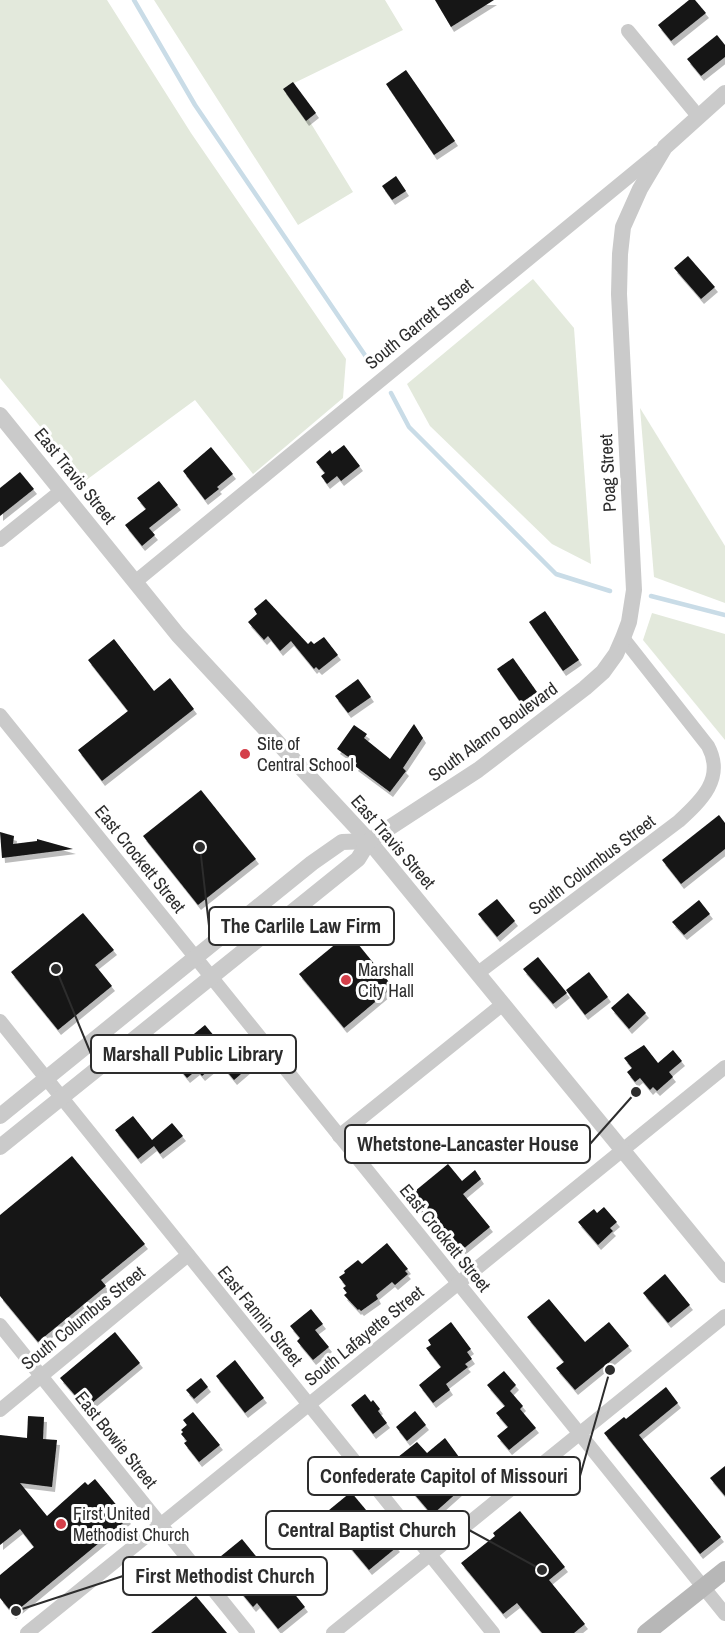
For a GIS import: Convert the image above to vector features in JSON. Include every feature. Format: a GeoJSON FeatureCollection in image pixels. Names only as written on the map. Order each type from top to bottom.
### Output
{"type":"FeatureCollection","features":[{"type":"Feature","properties":{"kind":"main road"},"geometry":{"type":"LineString","coordinates":[[646,1633],[725,1570]]}},
{"type":"Feature","properties":{"kind":"street"},"geometry":{"type":"LineString","coordinates":[[628,31],[698,116]]}},
{"type":"Feature","properties":{"kind":"street","name":"South Garrett Street"},"geometry":{"type":"LineString","coordinates":[[135,582],[665,147],[725,93]]}},
{"type":"Feature","properties":{"kind":"street","name":"Poag Street"},"geometry":{"type":"LineString","coordinates":[[623,638],[629,622],[634,590],[619,294],[620,254],[623,227],[632,203],[665,147]]}},
{"type":"Feature","properties":{"kind":"street","name":"East Travis Street"},"geometry":{"type":"LineString","coordinates":[[0,415],[178,635],[369,841],[725,1275]]}},
{"type":"Feature","properties":{"kind":"street"},"geometry":{"type":"LineString","coordinates":[[0,540],[61,491]]}},
{"type":"Feature","properties":{"kind":"street","name":"South Columbus Street"},"geometry":{"type":"LineString","coordinates":[[478,973],[679,821],[707,791],[717,774],[714,755],[708,746],[623,638]]}},
{"type":"Feature","properties":{"kind":"street","name":"South Alamo Boulevard"},"geometry":{"type":"LineString","coordinates":[[0,1147],[358,859],[369,841],[471,775],[585,688],[603,672],[616,654],[623,638]]}},
{"type":"Feature","properties":{"kind":"street","name":"East Crockett Street"},"geometry":{"type":"LineString","coordinates":[[0,715],[725,1614]]}},
{"type":"Feature","properties":{"kind":"street","name":"South Alamo Boulevard"},"geometry":{"type":"LineString","coordinates":[[0,1116],[312,863],[342,842],[369,841]]}},
{"type":"Feature","properties":{"kind":"street"},"geometry":{"type":"LineString","coordinates":[[339,1136],[503,1004]]}},
{"type":"Feature","properties":{"kind":"street","name":"East Fannin Street"},"geometry":{"type":"LineString","coordinates":[[0,1021],[493,1633]]}},
{"type":"Feature","properties":{"kind":"street","name":"South Lafayette Street"},"geometry":{"type":"LineString","coordinates":[[27,1633],[725,1067]]}},
{"type":"Feature","properties":{"kind":"street","name":"South Columbus Street"},"geometry":{"type":"LineString","coordinates":[[0,1410],[188,1255]]}},
{"type":"Feature","properties":{"kind":"street"},"geometry":{"type":"LineString","coordinates":[[333,1633],[725,1316]]}},
{"type":"Feature","properties":{"kind":"street","name":"East Bowie Street"},"geometry":{"type":"LineString","coordinates":[[0,1325],[248,1633]]}},
{"type":"Feature","properties":{"kind":"shaded area"},"geometry":{"type":"Polygon","coordinates":[[[0,0],[107,0],[191,133],[346,359],[343,398],[253,474],[195,400],[85,481],[0,378],[0,0]]]}},
{"type":"Feature","properties":{"kind":"shaded area"},"geometry":{"type":"Polygon","coordinates":[[[154,0],[385,0],[403,30],[288,86],[353,192],[298,225],[154,0]]]}},
{"type":"Feature","properties":{"kind":"shaded area"},"geometry":{"type":"Polygon","coordinates":[[[533,279],[574,328],[591,564],[552,544],[430,426],[407,384],[533,279]]]}},
{"type":"Feature","properties":{"kind":"shaded area"},"geometry":{"type":"Polygon","coordinates":[[[640,408],[725,546],[725,603],[654,577],[640,408]]]}},
{"type":"Feature","properties":{"kind":"shaded area"},"geometry":{"type":"Polygon","coordinates":[[[652,613],[725,634],[725,740],[643,640],[652,613]]]}},
{"type":"Feature","properties":{"kind":"building"},"geometry":{"type":"Polygon","coordinates":[[[435,0],[494,0],[451,27],[435,0]]]}},
{"type":"Feature","properties":{"kind":"building"},"geometry":{"type":"Polygon","coordinates":[[[689,0],[695,0],[706,13],[671,41],[658,25],[689,0]]]}},
{"type":"Feature","properties":{"kind":"building"},"geometry":{"type":"Polygon","coordinates":[[[717,35],[725,45],[725,57],[701,76],[687,59],[717,35]]]}},
{"type":"Feature","properties":{"kind":"building"},"geometry":{"type":"Polygon","coordinates":[[[406,70],[455,141],[434,155],[386,84],[406,70]]]}},
{"type":"Feature","properties":{"kind":"building"},"geometry":{"type":"Polygon","coordinates":[[[293,82],[316,113],[306,121],[283,89],[293,82]]]}},
{"type":"Feature","properties":{"kind":"building"},"geometry":{"type":"Polygon","coordinates":[[[396,176],[406,191],[392,200],[382,186],[396,176]]]}},
{"type":"Feature","properties":{"kind":"building"},"geometry":{"type":"Polygon","coordinates":[[[688,256],[715,287],[701,299],[674,268],[688,256]]]}},
{"type":"Feature","properties":{"kind":"building"},"geometry":{"type":"Polygon","coordinates":[[[344,445],[360,466],[341,481],[337,476],[327,484],[321,476],[325,473],[316,462],[330,450],[332,454],[344,445]]]}},
{"type":"Feature","properties":{"kind":"building"},"geometry":{"type":"Polygon","coordinates":[[[211,447],[233,474],[205,500],[183,471],[211,447]]]}},
{"type":"Feature","properties":{"kind":"building"},"geometry":{"type":"Polygon","coordinates":[[[20,472],[34,489],[0,516],[0,488],[20,472]]]}},
{"type":"Feature","properties":{"kind":"building"},"geometry":{"type":"Polygon","coordinates":[[[159,481],[178,505],[149,528],[155,535],[142,546],[125,525],[146,509],[137,498],[159,481]]]}},
{"type":"Feature","properties":{"kind":"building"},"geometry":{"type":"Polygon","coordinates":[[[266,599],[308,644],[311,641],[314,644],[324,637],[338,655],[319,670],[316,667],[314,669],[291,641],[280,651],[268,636],[264,640],[248,622],[257,614],[254,609],[266,599]]]}},
{"type":"Feature","properties":{"kind":"building"},"geometry":{"type":"Polygon","coordinates":[[[545,611],[579,660],[563,671],[529,622],[545,611]]]}},
{"type":"Feature","properties":{"kind":"building"},"geometry":{"type":"Polygon","coordinates":[[[114,639],[154,691],[170,678],[194,709],[102,781],[78,750],[128,711],[88,660],[114,639]]]}},
{"type":"Feature","properties":{"kind":"building"},"geometry":{"type":"Polygon","coordinates":[[[513,658],[537,692],[521,703],[497,669],[513,658]]]}},
{"type":"Feature","properties":{"kind":"building"},"geometry":{"type":"Polygon","coordinates":[[[358,679],[371,697],[348,713],[335,696],[358,679]]]}},
{"type":"Feature","properties":{"kind":"building"},"geometry":{"type":"Polygon","coordinates":[[[414,724],[423,738],[403,768],[406,771],[390,792],[355,766],[357,763],[337,749],[354,725],[367,734],[364,738],[390,759],[414,724]]]}},
{"type":"Feature","properties":{"kind":"building"},"geometry":{"type":"Polygon","coordinates":[[[201,790],[256,859],[198,905],[143,836],[201,790]]]}},
{"type":"Feature","properties":{"kind":"building"},"geometry":{"type":"Polygon","coordinates":[[[719,815],[725,823],[725,849],[681,884],[662,860],[719,815]]]}},
{"type":"Feature","properties":{"kind":"building"},"geometry":{"type":"Polygon","coordinates":[[[0,832],[14,836],[13,844],[37,841],[37,839],[73,849],[2,858],[0,832]]]}},
{"type":"Feature","properties":{"kind":"building"},"geometry":{"type":"Polygon","coordinates":[[[497,899],[515,921],[497,937],[478,914],[497,899]]]}},
{"type":"Feature","properties":{"kind":"building"},"geometry":{"type":"Polygon","coordinates":[[[699,900],[710,914],[684,935],[672,922],[699,900]]]}},
{"type":"Feature","properties":{"kind":"building"},"geometry":{"type":"Polygon","coordinates":[[[83,913],[114,950],[95,965],[112,986],[58,1030],[11,972],[83,913]]]}},
{"type":"Feature","properties":{"kind":"building","name":"Marshall City Hall"},"geometry":{"type":"Polygon","coordinates":[[[349,933],[393,987],[344,1028],[299,974],[349,933]]]}},
{"type":"Feature","properties":{"kind":"building"},"geometry":{"type":"Polygon","coordinates":[[[538,957],[567,993],[553,1004],[523,969],[538,957]]]}},
{"type":"Feature","properties":{"kind":"building"},"geometry":{"type":"Polygon","coordinates":[[[589,972],[608,997],[585,1015],[566,990],[589,972]]]}},
{"type":"Feature","properties":{"kind":"building"},"geometry":{"type":"Polygon","coordinates":[[[628,993],[646,1013],[629,1029],[611,1008],[628,993]]]}},
{"type":"Feature","properties":{"kind":"building"},"geometry":{"type":"Polygon","coordinates":[[[205,1025],[220,1043],[224,1040],[248,1068],[234,1080],[219,1062],[202,1076],[197,1070],[187,1078],[168,1055],[205,1025]]]}},
{"type":"Feature","properties":{"kind":"building"},"geometry":{"type":"Polygon","coordinates":[[[644,1045],[658,1063],[673,1050],[682,1061],[669,1072],[673,1077],[657,1091],[653,1087],[650,1090],[640,1078],[635,1082],[627,1072],[632,1068],[624,1058],[644,1045]]]}},
{"type":"Feature","properties":{"kind":"building"},"geometry":{"type":"Polygon","coordinates":[[[133,1116],[152,1140],[172,1123],[183,1136],[160,1154],[154,1146],[138,1159],[115,1130],[133,1116]]]}},
{"type":"Feature","properties":{"kind":"building"},"geometry":{"type":"Polygon","coordinates":[[[72,1156],[145,1244],[101,1280],[106,1286],[38,1342],[0,1296],[0,1215],[72,1156]]]}},
{"type":"Feature","properties":{"kind":"building"},"geometry":{"type":"Polygon","coordinates":[[[448,1164],[462,1181],[475,1170],[481,1179],[463,1194],[490,1227],[462,1250],[436,1219],[431,1223],[409,1196],[448,1164]]]}},
{"type":"Feature","properties":{"kind":"building"},"geometry":{"type":"Polygon","coordinates":[[[604,1207],[617,1222],[610,1228],[613,1231],[598,1245],[578,1222],[594,1209],[597,1213],[604,1207]]]}},
{"type":"Feature","properties":{"kind":"building"},"geometry":{"type":"Polygon","coordinates":[[[387,1243],[408,1269],[405,1271],[408,1274],[395,1285],[392,1282],[376,1295],[378,1299],[361,1311],[358,1310],[344,1295],[347,1293],[343,1288],[346,1286],[339,1277],[358,1260],[362,1264],[387,1243]]]}},
{"type":"Feature","properties":{"kind":"building"},"geometry":{"type":"Polygon","coordinates":[[[665,1274],[690,1305],[668,1323],[643,1293],[665,1274]]]}},
{"type":"Feature","properties":{"kind":"building"},"geometry":{"type":"Polygon","coordinates":[[[549,1299],[585,1342],[609,1322],[629,1346],[575,1390],[556,1368],[564,1362],[527,1317],[549,1299]]]}},
{"type":"Feature","properties":{"kind":"building"},"geometry":{"type":"Polygon","coordinates":[[[311,1309],[323,1324],[315,1330],[329,1347],[313,1360],[297,1341],[300,1338],[290,1326],[311,1309]]]}},
{"type":"Feature","properties":{"kind":"building"},"geometry":{"type":"Polygon","coordinates":[[[451,1322],[471,1349],[467,1352],[472,1359],[465,1364],[468,1367],[446,1384],[450,1390],[433,1403],[419,1385],[441,1367],[426,1348],[431,1345],[428,1340],[451,1322]]]}},
{"type":"Feature","properties":{"kind":"building"},"geometry":{"type":"Polygon","coordinates":[[[115,1332],[140,1363],[86,1408],[60,1378],[115,1332]]]}},
{"type":"Feature","properties":{"kind":"building"},"geometry":{"type":"Polygon","coordinates":[[[235,1360],[264,1398],[245,1413],[216,1376],[235,1360]]]}},
{"type":"Feature","properties":{"kind":"building"},"geometry":{"type":"Polygon","coordinates":[[[504,1371],[516,1385],[510,1391],[523,1406],[520,1409],[536,1428],[509,1450],[497,1436],[508,1427],[496,1413],[505,1406],[487,1385],[504,1371]]]}},
{"type":"Feature","properties":{"kind":"building"},"geometry":{"type":"Polygon","coordinates":[[[201,1378],[208,1387],[194,1399],[186,1390],[201,1378]]]}},
{"type":"Feature","properties":{"kind":"building"},"geometry":{"type":"Polygon","coordinates":[[[666,1387],[678,1403],[639,1435],[721,1537],[700,1554],[604,1433],[624,1417],[626,1419],[666,1387]]]}},
{"type":"Feature","properties":{"kind":"building"},"geometry":{"type":"Polygon","coordinates":[[[365,1394],[380,1409],[378,1411],[387,1423],[373,1434],[351,1405],[365,1394]]]}},
{"type":"Feature","properties":{"kind":"building"},"geometry":{"type":"Polygon","coordinates":[[[415,1411],[426,1425],[407,1441],[396,1427],[415,1411]]]}},
{"type":"Feature","properties":{"kind":"building"},"geometry":{"type":"Polygon","coordinates":[[[193,1412],[220,1445],[199,1462],[184,1443],[187,1441],[181,1434],[183,1432],[181,1430],[187,1425],[183,1420],[193,1412]]]}},
{"type":"Feature","properties":{"kind":"building","name":"First United Methodist Church"},"geometry":{"type":"Polygon","coordinates":[[[28,1416],[44,1417],[43,1439],[57,1440],[52,1487],[20,1483],[47,1516],[85,1482],[88,1485],[95,1479],[128,1519],[13,1614],[0,1598],[0,1575],[34,1547],[20,1529],[0,1545],[0,1435],[27,1438],[28,1416]]]}},
{"type":"Feature","properties":{"kind":"building"},"geometry":{"type":"Polygon","coordinates":[[[445,1438],[459,1457],[443,1470],[460,1490],[432,1515],[393,1469],[397,1466],[393,1461],[417,1442],[427,1453],[445,1438]]]}},
{"type":"Feature","properties":{"kind":"building"},"geometry":{"type":"Polygon","coordinates":[[[474,1457],[488,1475],[480,1482],[466,1464],[474,1457]]]}},
{"type":"Feature","properties":{"kind":"building"},"geometry":{"type":"Polygon","coordinates":[[[725,1466],[725,1496],[710,1478],[725,1466]]]}},
{"type":"Feature","properties":{"kind":"building"},"geometry":{"type":"Polygon","coordinates":[[[351,1492],[397,1547],[369,1570],[323,1515],[351,1492]]]}},
{"type":"Feature","properties":{"kind":"building"},"geometry":{"type":"Polygon","coordinates":[[[520,1511],[565,1567],[549,1580],[585,1624],[574,1633],[542,1633],[517,1603],[503,1614],[461,1563],[495,1536],[493,1533],[520,1511]]]}},
{"type":"Feature","properties":{"kind":"building"},"geometry":{"type":"Polygon","coordinates":[[[242,1539],[272,1576],[277,1572],[305,1607],[278,1629],[257,1603],[253,1607],[215,1561],[242,1539]]]}},
{"type":"Feature","properties":{"kind":"building"},"geometry":{"type":"Polygon","coordinates":[[[196,1596],[227,1633],[151,1633],[196,1596]]]}},
{"type":"Feature","properties":{"kind":"waterway"},"geometry":{"type":"LineString","coordinates":[[134,0],[195,105],[373,367]]}},
{"type":"Feature","properties":{"kind":"waterway"},"geometry":{"type":"LineString","coordinates":[[391,393],[409,427],[556,574],[610,591]]}},
{"type":"Feature","properties":{"kind":"waterway"},"geometry":{"type":"LineString","coordinates":[[651,596],[725,615]]}},
{"type":"Feature","properties":{"kind":"place","name":"Site of Central School"},"geometry":{"type":"Point","coordinates":[245,754]}},
{"type":"Feature","properties":{"kind":"place","name":"The Carlile Law Firm"},"geometry":{"type":"Point","coordinates":[200,847]}},
{"type":"Feature","properties":{"kind":"place","name":"Marshall Public Library"},"geometry":{"type":"Point","coordinates":[56,969]}},
{"type":"Feature","properties":{"kind":"place","name":"Marshall City Hall"},"geometry":{"type":"Point","coordinates":[346,980]}},
{"type":"Feature","properties":{"kind":"place","name":"Whetstone-Lancaster House"},"geometry":{"type":"Point","coordinates":[636,1092]}},
{"type":"Feature","properties":{"kind":"place","name":"Confederate Capitol of Missouri"},"geometry":{"type":"Point","coordinates":[610,1370]}},
{"type":"Feature","properties":{"kind":"place","name":"First United Methodist Church"},"geometry":{"type":"Point","coordinates":[61,1524]}},
{"type":"Feature","properties":{"kind":"place","name":"Central Baptist Church"},"geometry":{"type":"Point","coordinates":[542,1570]}},
{"type":"Feature","properties":{"kind":"place","name":"First Methodist Church"},"geometry":{"type":"Point","coordinates":[16,1611]}}]}
